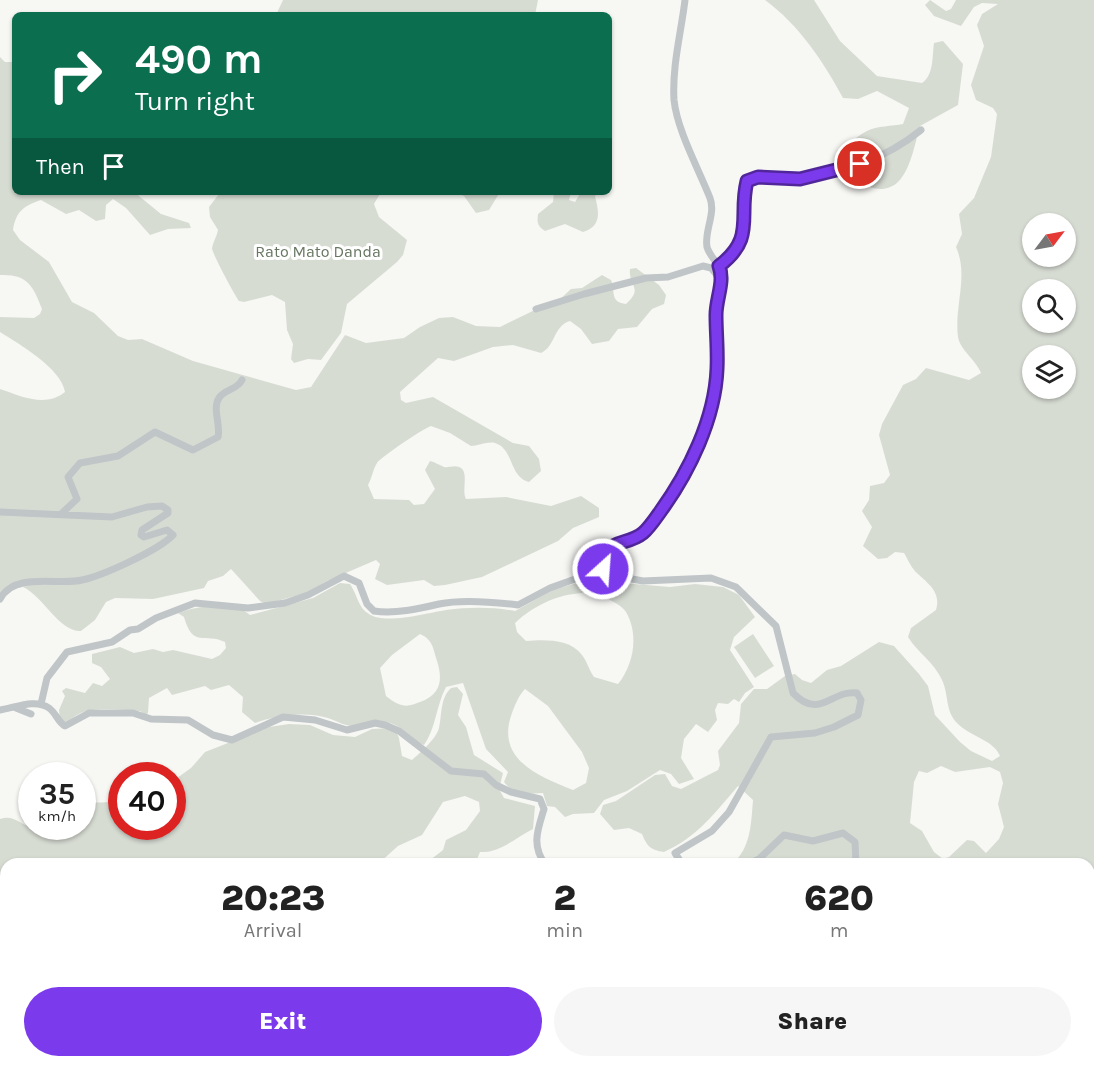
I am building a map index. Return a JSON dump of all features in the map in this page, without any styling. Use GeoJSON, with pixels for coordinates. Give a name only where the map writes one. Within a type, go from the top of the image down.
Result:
{"type":"FeatureCollection","features":[{"type":"Feature","properties":{"kind":"street"},"geometry":{"type":"LineString","coordinates":[[603,569],[603,561],[609,549],[615,544],[642,534],[659,513],[696,449],[710,411],[717,371],[716,315],[722,281],[719,266],[707,247],[711,202],[699,175],[675,102],[676,51],[685,0]]}},
{"type":"Feature","properties":{"kind":"street"},"geometry":{"type":"LineString","coordinates":[[719,266],[733,255],[741,242],[746,217],[746,188],[750,178],[800,179],[846,168],[895,149],[921,130]]}},
{"type":"Feature","properties":{"kind":"street"},"geometry":{"type":"LineString","coordinates":[[536,309],[646,278],[668,277],[703,266],[711,268],[722,281]]}},
{"type":"Feature","properties":{"kind":"street"},"geometry":{"type":"LineString","coordinates":[[61,514],[77,499],[68,477],[80,463],[118,456],[154,432],[193,450],[218,437],[220,429],[217,404],[219,397],[239,386],[242,380]]}},
{"type":"Feature","properties":{"kind":"street"},"geometry":{"type":"LineString","coordinates":[[0,512],[112,517],[147,507],[162,506],[168,510],[168,513],[142,530],[141,535],[144,537],[167,530],[173,535],[122,566],[81,580],[32,581],[12,588],[0,599]]}},
{"type":"Feature","properties":{"kind":"street"},"geometry":{"type":"LineString","coordinates":[[41,704],[47,678],[67,652],[112,642],[130,630],[138,629],[156,618],[195,603],[248,608],[285,603],[308,595],[344,576],[359,583],[367,604],[374,611],[406,611],[439,604],[500,601],[518,606],[550,588],[603,569],[616,576],[643,581],[711,578],[736,587],[776,626],[793,693],[800,700],[810,704],[821,704],[850,692],[857,693],[861,700],[858,716],[834,727],[815,733],[771,737],[729,812],[712,831],[675,853],[678,858]]}},
{"type":"Feature","properties":{"kind":"street"},"geometry":{"type":"LineString","coordinates":[[0,710],[27,704],[41,704],[65,726],[89,713],[133,713],[152,719],[188,720],[213,735],[232,740],[283,717],[315,720],[347,730],[375,723],[385,725],[396,729],[451,771],[484,774],[511,792],[540,799],[544,810],[537,831],[536,846],[542,858]]}},
{"type":"Feature","properties":{"kind":"street"},"geometry":{"type":"LineString","coordinates":[[16,708],[31,714]]}},
{"type":"Feature","properties":{"kind":"street"},"geometry":{"type":"LineString","coordinates":[[760,858],[784,835],[813,840],[843,833],[855,842],[856,858]]}},
{"type":"Feature","properties":{"kind":"green space"},"geometry":{"type":"Polygon","coordinates":[[[283,0],[538,0],[536,12],[277,12],[283,0]]]}},
{"type":"Feature","properties":{"kind":"green space"},"geometry":{"type":"Polygon","coordinates":[[[765,0],[814,0],[840,41],[877,76],[922,83],[931,71],[934,43],[943,41],[963,64],[958,105],[920,126],[909,163],[898,182],[887,188],[875,188],[863,184],[848,165],[847,153],[853,141],[867,131],[903,124],[909,108],[877,91],[858,99],[843,98],[809,44],[788,20],[765,0]]]}},
{"type":"Feature","properties":{"kind":"green space"},"geometry":{"type":"Polygon","coordinates":[[[930,0],[946,11],[951,9],[956,0],[1094,0],[1094,858],[946,858],[967,840],[974,841],[986,853],[999,839],[1004,827],[998,804],[1003,783],[1000,772],[990,767],[955,772],[941,766],[927,773],[919,771],[914,782],[910,823],[922,831],[934,852],[942,858],[738,858],[746,843],[753,800],[738,786],[696,832],[664,852],[652,849],[642,834],[629,828],[614,830],[600,814],[603,805],[616,801],[655,775],[665,774],[672,786],[681,789],[718,770],[720,765],[718,751],[739,723],[741,704],[754,689],[767,689],[785,676],[795,674],[811,683],[827,670],[841,666],[879,642],[894,646],[919,674],[928,686],[935,715],[960,742],[971,751],[992,761],[1000,756],[992,746],[962,727],[953,718],[939,674],[908,637],[911,628],[936,610],[935,592],[914,570],[904,553],[895,552],[887,558],[878,559],[863,546],[872,527],[862,511],[869,500],[870,486],[884,483],[890,475],[879,435],[882,424],[903,385],[916,379],[926,368],[969,380],[981,373],[959,342],[958,337],[961,269],[956,247],[962,234],[959,214],[974,198],[991,157],[997,114],[993,108],[976,100],[971,85],[984,46],[977,25],[982,14],[998,4],[982,3],[974,7],[961,26],[934,16],[925,5],[930,0]]]}},
{"type":"Feature","properties":{"kind":"green space"},"geometry":{"type":"Polygon","coordinates":[[[0,57],[5,62],[12,62],[12,195],[138,195],[161,214],[189,223],[191,228],[168,229],[150,235],[126,208],[113,199],[106,205],[105,219],[96,221],[79,210],[66,214],[41,200],[25,207],[16,218],[13,230],[20,240],[49,262],[72,302],[94,313],[118,336],[128,340],[142,339],[193,361],[296,390],[311,387],[345,335],[366,343],[404,338],[439,318],[453,317],[476,326],[500,327],[543,306],[556,303],[571,289],[582,288],[602,275],[611,280],[617,301],[626,304],[635,290],[630,269],[636,268],[659,285],[666,295],[664,304],[652,309],[637,327],[618,329],[609,341],[592,344],[581,329],[570,321],[560,327],[549,346],[541,353],[513,345],[493,347],[454,361],[438,358],[400,392],[401,400],[406,403],[433,397],[513,443],[529,446],[539,459],[541,471],[529,482],[518,475],[501,446],[486,443],[471,446],[450,433],[431,426],[394,449],[376,465],[368,485],[374,499],[409,500],[414,505],[424,504],[435,489],[425,470],[430,461],[444,467],[457,466],[462,469],[465,477],[466,499],[506,497],[551,506],[581,496],[599,508],[599,517],[573,528],[558,541],[482,577],[445,585],[434,586],[424,580],[387,585],[375,579],[380,564],[376,560],[327,581],[306,593],[266,604],[260,601],[231,569],[223,576],[208,581],[204,588],[153,599],[115,598],[106,602],[95,620],[81,631],[66,626],[38,598],[23,587],[0,592],[0,389],[41,400],[57,397],[65,392],[62,383],[48,366],[0,332],[0,317],[34,318],[40,314],[42,309],[28,283],[17,277],[0,275],[0,57]]]}},
{"type":"Feature","properties":{"kind":"green space","name":"Rato Mato Danda"},"geometry":{"type":"Polygon","coordinates":[[[218,195],[379,195],[374,204],[379,217],[407,240],[403,255],[397,262],[347,304],[341,333],[321,360],[308,359],[294,363],[291,359],[293,344],[287,330],[285,302],[272,295],[244,302],[239,301],[212,248],[218,230],[210,217],[209,207],[218,195]]]}},
{"type":"Feature","properties":{"kind":"green space"},"geometry":{"type":"Polygon","coordinates":[[[462,195],[498,195],[489,210],[476,213],[462,195]]]}},
{"type":"Feature","properties":{"kind":"green space"},"geometry":{"type":"Polygon","coordinates":[[[554,195],[570,195],[569,200],[575,202],[579,195],[596,195],[598,218],[593,226],[583,232],[565,224],[545,231],[538,224],[538,214],[553,202],[554,195]]]}},
{"type":"Feature","properties":{"kind":"green space"},"geometry":{"type":"Polygon","coordinates":[[[587,580],[670,587],[695,584],[723,587],[739,595],[755,617],[734,637],[730,650],[754,687],[745,693],[739,702],[734,699],[728,704],[718,703],[715,710],[717,720],[708,732],[696,724],[684,739],[681,758],[694,779],[679,784],[671,774],[660,770],[627,791],[604,800],[594,813],[573,814],[565,817],[555,807],[547,806],[543,793],[516,791],[507,786],[504,782],[508,772],[486,749],[463,683],[446,687],[424,745],[400,728],[386,722],[350,726],[328,718],[300,714],[255,723],[242,712],[243,697],[229,685],[211,690],[205,686],[172,695],[167,688],[149,698],[146,715],[140,711],[99,709],[82,712],[60,723],[59,710],[65,696],[62,691],[66,688],[85,693],[93,683],[102,686],[110,679],[101,667],[92,663],[92,654],[120,647],[134,653],[153,649],[163,652],[173,650],[212,659],[220,655],[226,648],[225,642],[218,639],[200,638],[191,633],[184,617],[178,613],[186,610],[225,606],[235,607],[250,615],[313,598],[340,583],[350,584],[360,605],[369,614],[376,617],[395,618],[463,608],[515,611],[553,590],[587,580]],[[597,593],[574,594],[553,599],[533,609],[515,623],[517,632],[526,641],[556,641],[577,649],[594,677],[618,684],[628,667],[633,649],[630,621],[624,609],[597,593]],[[420,634],[392,655],[380,668],[386,696],[406,706],[427,699],[436,691],[440,674],[433,648],[428,639],[420,634]],[[525,689],[517,700],[508,729],[509,742],[523,764],[546,779],[573,790],[586,783],[589,768],[582,752],[548,706],[525,689]]]}},
{"type":"Feature","properties":{"kind":"green space"},"geometry":{"type":"Polygon","coordinates":[[[753,634],[774,666],[755,678],[734,647],[753,634]]]}},
{"type":"Feature","properties":{"kind":"green space"},"geometry":{"type":"Polygon","coordinates":[[[457,687],[463,694],[458,715],[466,727],[474,755],[503,773],[499,789],[504,798],[535,806],[533,829],[501,848],[480,852],[478,858],[433,858],[443,850],[446,840],[466,830],[480,811],[479,802],[465,796],[443,802],[422,835],[398,846],[385,858],[0,858],[0,819],[18,821],[18,840],[96,840],[96,803],[108,802],[108,840],[186,840],[186,772],[205,752],[269,727],[289,724],[310,725],[333,735],[355,737],[372,729],[390,728],[396,731],[399,738],[402,756],[412,760],[435,737],[447,692],[457,687]]]}},
{"type":"Feature","properties":{"kind":"route"},"geometry":{"type":"LineString","coordinates":[[603,569],[603,561],[609,549],[623,540],[642,534],[659,513],[693,456],[705,426],[717,371],[716,315],[722,281],[719,266],[737,251],[741,242],[746,217],[747,181],[758,177],[800,179],[860,164]]}}]}
